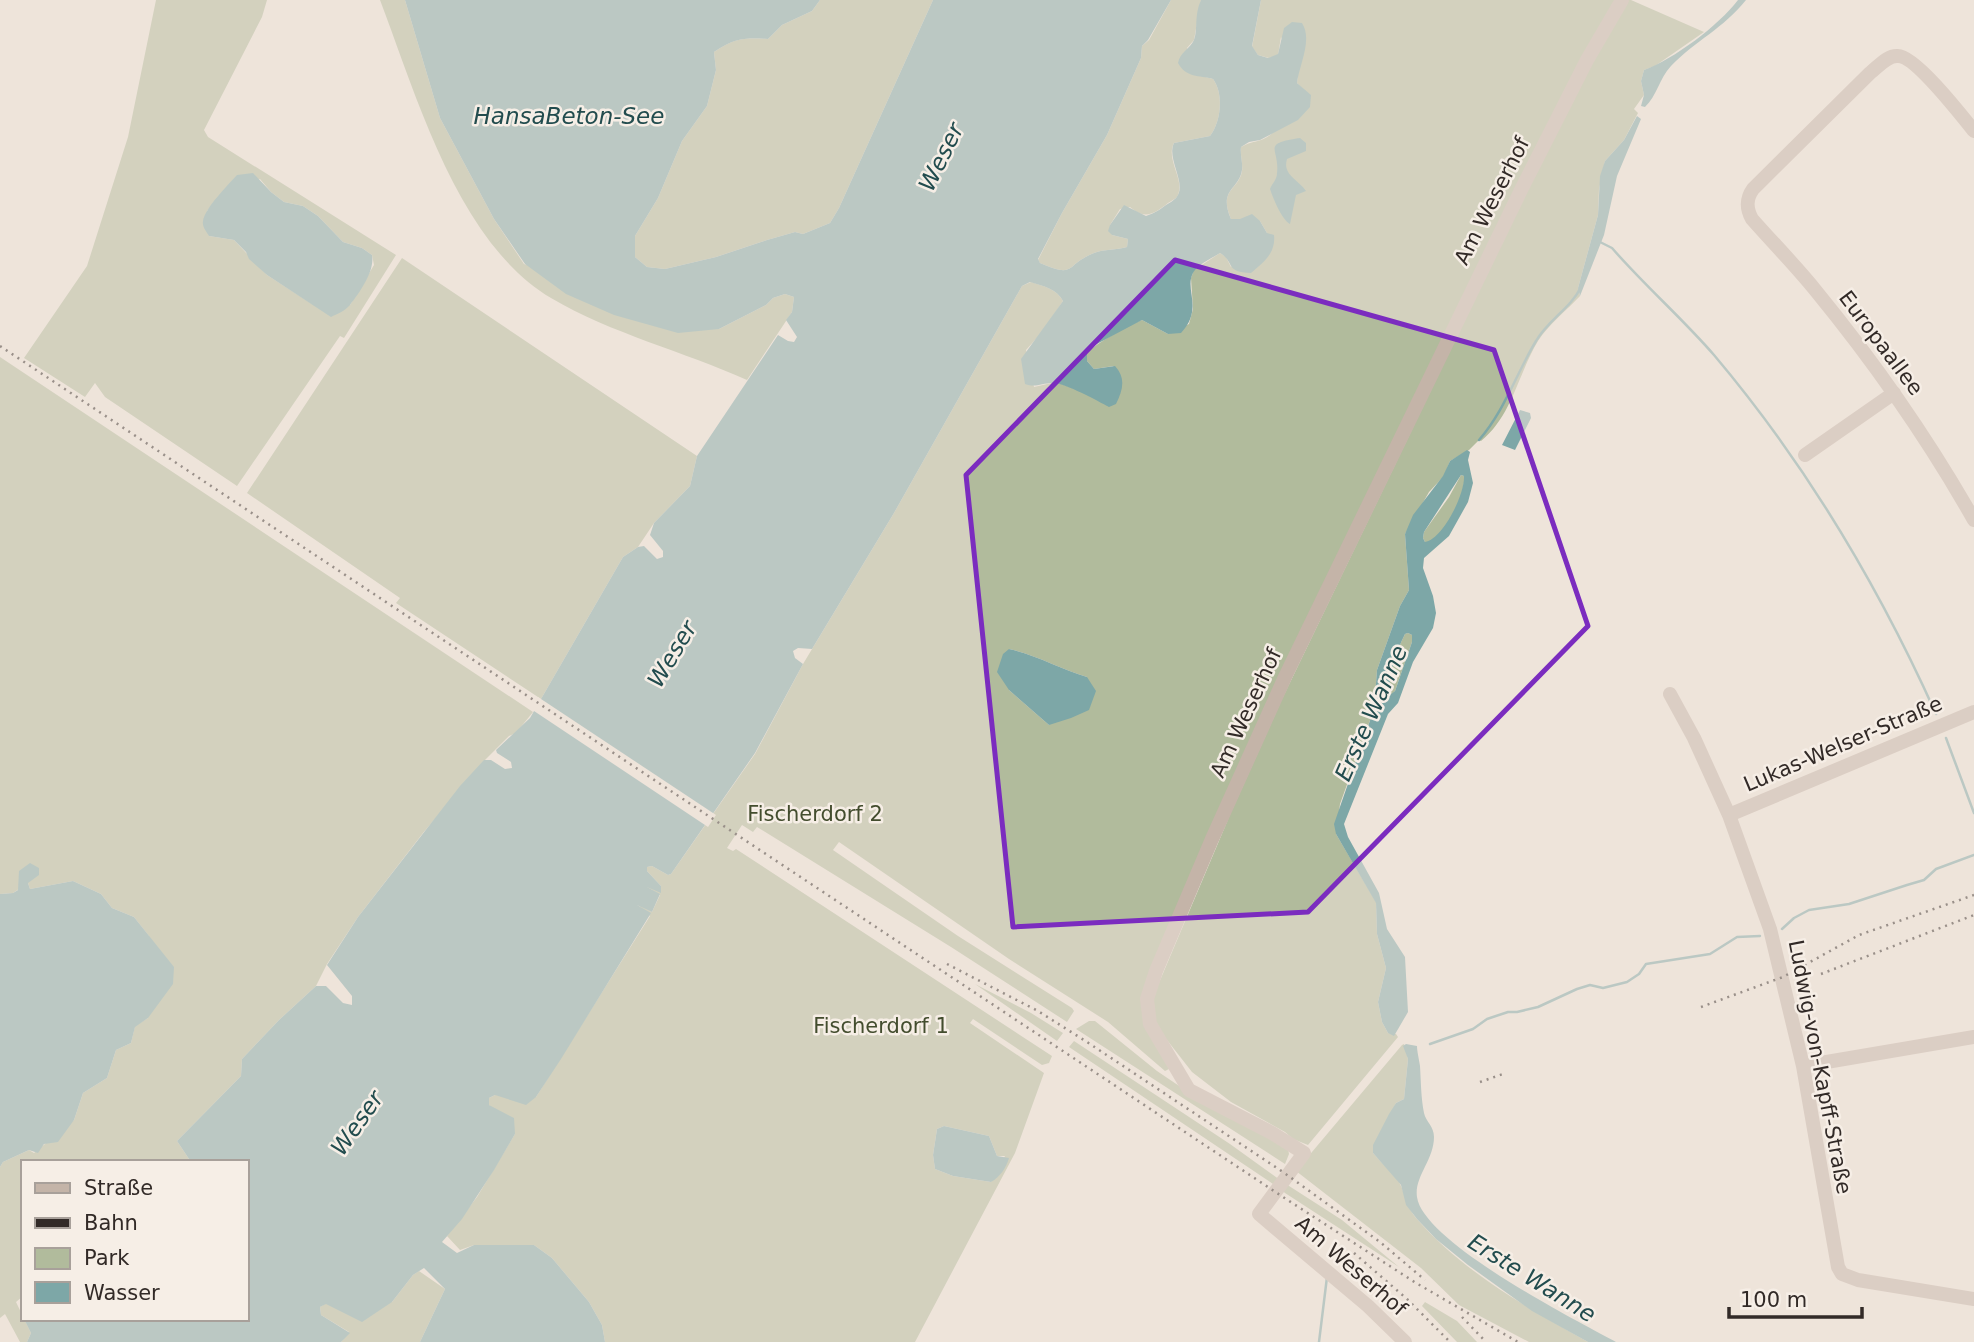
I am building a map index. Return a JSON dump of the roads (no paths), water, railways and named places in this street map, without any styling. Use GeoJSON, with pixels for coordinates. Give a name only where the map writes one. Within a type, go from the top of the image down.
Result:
{"type":"FeatureCollection","features":[{"type":"Feature","properties":{"kind":"street","name":"Am Weserhof"},"geometry":{"type":"LineString","coordinates":[[1405,1342],[1368,1306],[1259,1214],[1304,1153],[1272,1133],[1189,1090],[1150,1024],[1147,999],[1156,971],[1207,851],[1285,677],[1521,190],[1587,60],[1622,0]]}},
{"type":"Feature","properties":{"kind":"street","name":"Europaallee"},"geometry":{"type":"LineString","coordinates":[[1974,131],[1914,64],[1901,56],[1892,57],[1870,73],[1753,189],[1748,198],[1747,209],[1752,219],[1815,289],[1894,393],[1974,520]]}},
{"type":"Feature","properties":{"kind":"street"},"geometry":{"type":"LineString","coordinates":[[1805,455],[1894,393]]}},
{"type":"Feature","properties":{"kind":"street","name":"Ludwig-von-Kapff-Straße"},"geometry":{"type":"LineString","coordinates":[[1670,694],[1694,738],[1729,815],[1770,929],[1803,1066],[1836,1259],[1842,1274],[1849,1278],[1974,1299]]}},
{"type":"Feature","properties":{"kind":"street","name":"Lukas-Welser-Straße"},"geometry":{"type":"LineString","coordinates":[[1729,815],[1974,712]]}},
{"type":"Feature","properties":{"kind":"street"},"geometry":{"type":"LineString","coordinates":[[1803,1066],[1974,1037]]}},
{"type":"Feature","properties":{"kind":"water"},"geometry":{"type":"Polygon","coordinates":[[[405,0],[820,0],[812,11],[782,25],[768,39],[740,40],[714,52],[716,70],[707,106],[682,141],[658,198],[635,236],[635,257],[647,267],[665,269],[716,257],[795,232],[803,234],[830,223],[933,0],[1171,0],[1142,46],[1141,58],[1107,135],[1038,259],[1040,263],[1052,268],[1065,270],[1094,253],[1127,247],[1128,239],[1112,235],[1108,231],[1124,205],[1146,216],[1176,198],[1180,186],[1172,149],[1174,143],[1210,136],[1214,130],[1220,100],[1213,79],[1189,74],[1178,63],[1194,40],[1201,0],[1261,0],[1252,46],[1258,55],[1268,58],[1278,54],[1284,28],[1292,22],[1302,23],[1306,45],[1297,83],[1311,95],[1310,107],[1298,120],[1241,147],[1242,170],[1228,196],[1228,209],[1231,219],[1252,214],[1267,233],[1274,235],[1273,247],[1265,261],[1251,273],[1237,271],[1220,253],[1201,264],[1193,273],[1193,308],[1188,324],[1181,333],[1168,334],[1142,320],[1093,346],[1087,353],[1087,361],[1094,369],[1115,366],[1121,375],[1122,384],[1116,404],[1109,407],[1058,383],[1032,386],[1025,384],[1021,359],[1063,301],[1045,287],[1030,282],[1022,286],[894,513],[812,649],[798,648],[793,651],[795,658],[803,664],[755,753],[671,874],[652,866],[647,867],[647,871],[661,886],[661,893],[647,887],[660,894],[652,912],[637,905],[651,913],[561,1059],[536,1097],[526,1105],[495,1095],[489,1098],[489,1105],[514,1118],[515,1134],[462,1219],[442,1242],[457,1253],[474,1245],[534,1245],[552,1258],[589,1302],[602,1325],[605,1342],[420,1342],[445,1289],[424,1268],[413,1275],[392,1302],[362,1322],[326,1304],[320,1307],[321,1315],[350,1333],[341,1342],[27,1342],[31,1333],[25,1321],[248,1321],[248,1160],[190,1160],[177,1141],[241,1076],[242,1059],[316,986],[326,986],[343,1003],[352,1005],[352,996],[327,965],[358,917],[460,786],[484,760],[491,760],[505,769],[512,768],[511,762],[496,750],[530,718],[623,557],[644,546],[657,559],[663,557],[663,551],[650,535],[654,523],[690,486],[697,456],[778,335],[794,342],[797,337],[786,320],[792,312],[794,297],[785,294],[719,329],[678,333],[614,315],[566,294],[525,264],[494,219],[440,118],[405,0]]]}},
{"type":"Feature","properties":{"kind":"water"},"geometry":{"type":"Polygon","coordinates":[[[1738,0],[1746,0],[1728,19],[1671,66],[1649,103],[1645,107],[1641,106],[1644,70],[1695,41],[1738,0]]]}},
{"type":"Feature","properties":{"kind":"water"},"geometry":{"type":"Polygon","coordinates":[[[1637,116],[1641,119],[1617,176],[1604,235],[1580,296],[1578,288],[1598,215],[1600,176],[1605,161],[1624,140],[1637,116]]]}},
{"type":"Feature","properties":{"kind":"water"},"geometry":{"type":"Polygon","coordinates":[[[1300,138],[1306,143],[1306,151],[1287,159],[1286,165],[1289,173],[1306,191],[1296,195],[1290,224],[1281,214],[1270,189],[1277,175],[1276,145],[1300,138]]]}},
{"type":"Feature","properties":{"kind":"water"},"geometry":{"type":"Polygon","coordinates":[[[253,173],[284,202],[303,206],[318,216],[343,242],[362,248],[372,255],[366,281],[343,311],[331,317],[267,275],[249,259],[234,240],[209,236],[203,221],[212,203],[237,175],[253,173]]]}},
{"type":"Feature","properties":{"kind":"water"},"geometry":{"type":"Polygon","coordinates":[[[1520,410],[1530,413],[1531,418],[1515,450],[1502,445],[1520,410]]]}},
{"type":"Feature","properties":{"kind":"water"},"geometry":{"type":"Polygon","coordinates":[[[1467,450],[1470,452],[1468,460],[1473,483],[1468,502],[1449,536],[1424,558],[1423,568],[1436,613],[1433,628],[1413,662],[1398,703],[1388,714],[1344,824],[1348,837],[1379,893],[1387,929],[1405,957],[1408,1012],[1394,1036],[1388,1033],[1382,1022],[1378,1002],[1386,968],[1377,934],[1376,903],[1336,834],[1334,824],[1374,709],[1377,670],[1400,606],[1409,590],[1405,534],[1413,515],[1443,476],[1450,461],[1467,450]],[[1461,475],[1424,532],[1425,542],[1439,533],[1452,515],[1461,493],[1464,476],[1461,475]],[[1405,634],[1394,662],[1389,692],[1391,694],[1395,691],[1412,642],[1412,635],[1405,634]]]}},
{"type":"Feature","properties":{"kind":"water"},"geometry":{"type":"Polygon","coordinates":[[[1009,649],[1087,677],[1096,691],[1089,710],[1049,725],[1009,690],[997,672],[1003,654],[1009,649]]]}},
{"type":"Feature","properties":{"kind":"water"},"geometry":{"type":"Polygon","coordinates":[[[30,863],[39,868],[39,875],[28,883],[30,889],[73,881],[101,894],[112,908],[134,917],[174,967],[173,984],[148,1018],[135,1027],[131,1043],[116,1050],[107,1078],[83,1093],[74,1120],[58,1142],[44,1144],[38,1153],[29,1150],[3,1162],[0,1167],[0,894],[18,890],[19,871],[30,863]]]}},
{"type":"Feature","properties":{"kind":"water"},"geometry":{"type":"Polygon","coordinates":[[[1403,1046],[1417,1046],[1424,1113],[1434,1133],[1431,1153],[1417,1190],[1417,1197],[1426,1215],[1445,1236],[1503,1278],[1616,1342],[1588,1342],[1532,1311],[1436,1239],[1406,1205],[1401,1185],[1373,1153],[1373,1145],[1396,1103],[1404,1099],[1408,1059],[1403,1046]]]}},
{"type":"Feature","properties":{"kind":"water"},"geometry":{"type":"Polygon","coordinates":[[[944,1126],[989,1136],[997,1156],[1009,1158],[1000,1175],[991,1182],[953,1176],[935,1169],[933,1155],[937,1129],[944,1126]]]}},
{"type":"Feature","properties":{"kind":"waterway","name":"Erste Wanne"},"geometry":{"type":"LineString","coordinates":[[1598,241],[1612,248],[1702,341],[1748,396],[1779,439],[1865,572],[1936,714]]}},
{"type":"Feature","properties":{"kind":"waterway","name":"Erste Wanne"},"geometry":{"type":"LineString","coordinates":[[1479,440],[1496,417],[1541,334],[1581,287]]}},
{"type":"Feature","properties":{"kind":"waterway","name":"Erste Wanne"},"geometry":{"type":"LineString","coordinates":[[1946,738],[1974,813]]}},
{"type":"Feature","properties":{"kind":"waterway"},"geometry":{"type":"LineString","coordinates":[[1782,929],[1809,910],[1849,904],[1924,880],[1936,869],[1974,855]]}},
{"type":"Feature","properties":{"kind":"waterway"},"geometry":{"type":"LineString","coordinates":[[1430,1044],[1473,1029],[1487,1019],[1538,1007],[1577,989],[1590,985],[1603,988],[1627,982],[1639,974],[1646,964],[1710,954],[1737,937],[1760,936]]}},
{"type":"Feature","properties":{"kind":"waterway"},"geometry":{"type":"LineString","coordinates":[[1319,1342],[1327,1277]]}},
{"type":"Feature","properties":{"kind":"railway"},"geometry":{"type":"LineString","coordinates":[[0,346],[1283,1197],[1416,1283],[1518,1342]]}},
{"type":"Feature","properties":{"kind":"railway"},"geometry":{"type":"LineString","coordinates":[[1701,1007],[1783,977],[1859,935],[1974,895]]}},
{"type":"Feature","properties":{"kind":"railway"},"geometry":{"type":"LineString","coordinates":[[1821,974],[1974,915]]}},
{"type":"Feature","properties":{"kind":"railway"},"geometry":{"type":"LineString","coordinates":[[947,964],[1038,1011],[1087,1042],[1283,1172],[1380,1242],[1425,1280]]}},
{"type":"Feature","properties":{"kind":"railway"},"geometry":{"type":"LineString","coordinates":[[1480,1082],[1503,1074]]}},
{"type":"Feature","properties":{"kind":"railway"},"geometry":{"type":"LineString","coordinates":[[1354,1253],[1407,1299],[1450,1342]]}},
{"type":"Feature","properties":{"kind":"railway"},"geometry":{"type":"LineString","coordinates":[[1462,1317],[1486,1342]]}},
{"type":"Feature","properties":{"kind":"water label","name":"HansaBeton-See"},"geometry":{"type":"Point","coordinates":[569,116]}},
{"type":"Feature","properties":{"kind":"water label","name":"Weser"},"geometry":{"type":"Point","coordinates":[941,157]}},
{"type":"Feature","properties":{"kind":"water label","name":"Weser"},"geometry":{"type":"Point","coordinates":[672,654]}},
{"type":"Feature","properties":{"kind":"water label","name":"Weser"},"geometry":{"type":"Point","coordinates":[357,1123]}},
{"type":"Feature","properties":{"kind":"park label","name":"Fischerdorf 2"},"geometry":{"type":"Point","coordinates":[815,814]}},
{"type":"Feature","properties":{"kind":"park label","name":"Fischerdorf 1"},"geometry":{"type":"Point","coordinates":[881,1026]}}]}
